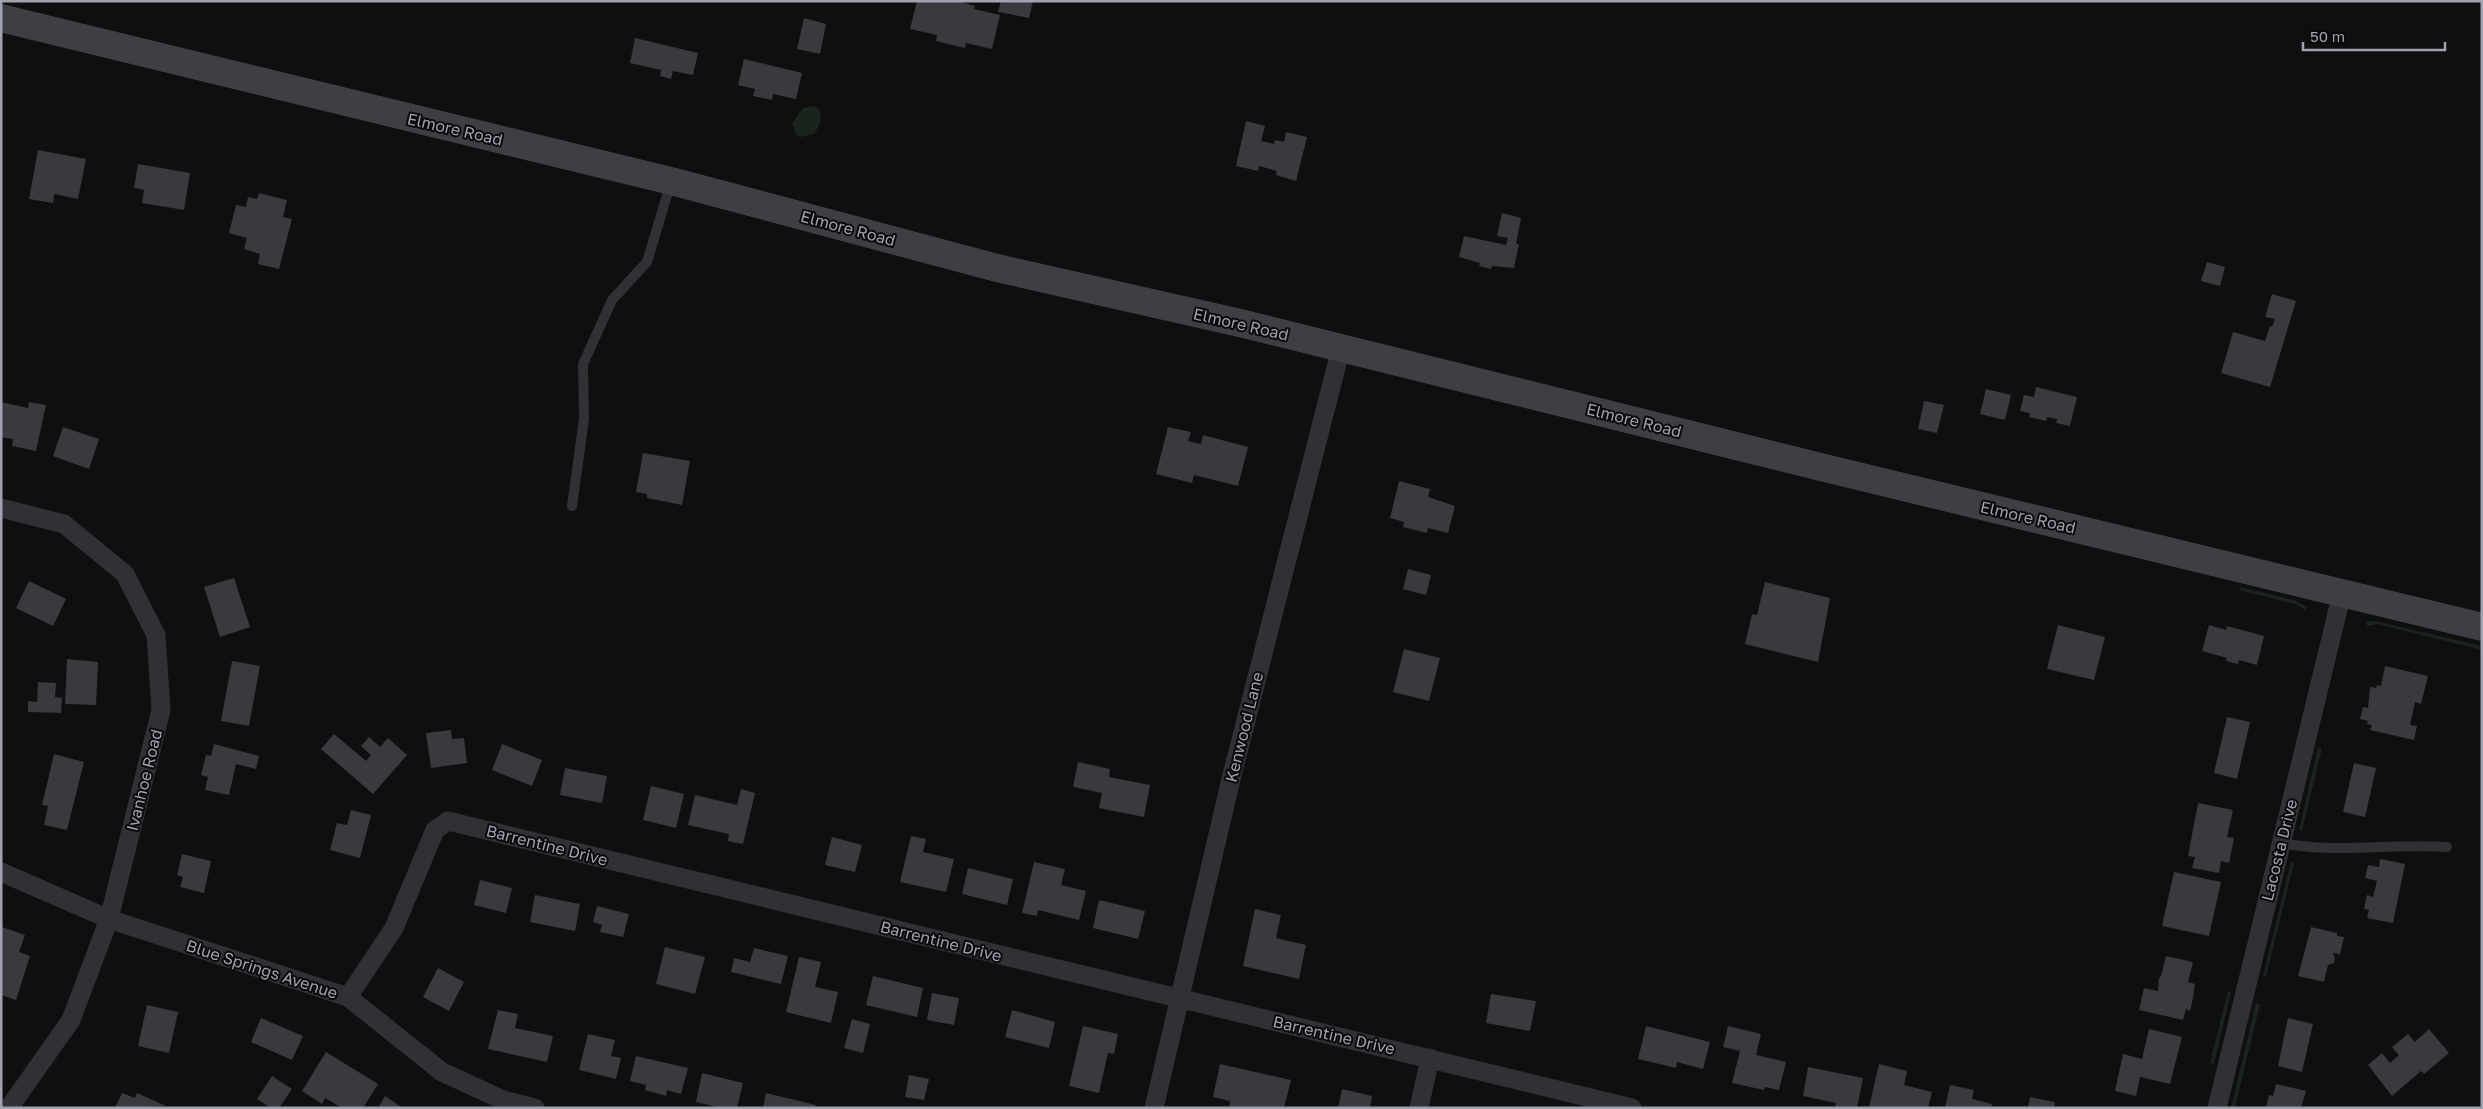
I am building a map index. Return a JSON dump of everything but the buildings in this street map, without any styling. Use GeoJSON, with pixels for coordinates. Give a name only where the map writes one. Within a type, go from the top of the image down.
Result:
{"type":"FeatureCollection","features":[{"type":"Feature","properties":{"kind":"street","name":"Elmore Road"},"geometry":{"type":"LineString","coordinates":[[1,18],[671,181],[997,268],[1240,323],[2482,627]]}},
{"type":"Feature","properties":{"kind":"street","name":"Kenwood Lane"},"geometry":{"type":"LineString","coordinates":[[1154,1108],[1231,778],[1341,348]]}},
{"type":"Feature","properties":{"kind":"street","name":"Ivanhoe Road"},"geometry":{"type":"LineString","coordinates":[[1,508],[64,524],[125,574],[156,635],[161,710],[109,919],[71,1020],[9,1108]]}},
{"type":"Feature","properties":{"kind":"street","name":"Lacosta Drive"},"geometry":{"type":"LineString","coordinates":[[2217,1108],[2342,593]]}},
{"type":"Feature","properties":{"kind":"street","name":"Barrentine Drive"},"geometry":{"type":"LineString","coordinates":[[348,997],[394,928],[435,830],[448,821],[1632,1108]]}},
{"type":"Feature","properties":{"kind":"street","name":"Blue Springs Avenue"},"geometry":{"type":"LineString","coordinates":[[1,872],[109,919],[348,997],[442,1072],[502,1100],[535,1108]]}},
{"type":"Feature","properties":{"kind":"street"},"geometry":{"type":"LineString","coordinates":[[1419,1108],[1430,1058]]}},
{"type":"Feature","properties":{"kind":"lane"},"geometry":{"type":"LineString","coordinates":[[572,506],[584,419],[583,364],[612,300],[646,262],[671,181]]}},
{"type":"Feature","properties":{"kind":"lane"},"geometry":{"type":"LineString","coordinates":[[2281,843],[2308,848],[2415,845],[2447,847]]}},
{"type":"Feature","properties":{"kind":"shaded area"},"geometry":{"type":"Polygon","coordinates":[[[812,106],[817,107],[820,114],[816,131],[814,134],[801,137],[796,135],[792,124],[802,109],[812,106]]]}},
{"type":"Feature","properties":{"kind":"shaded area"},"geometry":{"type":"Polygon","coordinates":[[[2240,587],[2294,600],[2307,607],[2305,610],[2295,604],[2239,590],[2240,587]]]}},
{"type":"Feature","properties":{"kind":"shaded area"},"geometry":{"type":"Polygon","coordinates":[[[2375,621],[2482,646],[2482,650],[2377,624],[2367,626],[2366,622],[2375,621]]]}},
{"type":"Feature","properties":{"kind":"shaded area"},"geometry":{"type":"Polygon","coordinates":[[[2318,747],[2322,748],[2302,831],[2299,830],[2318,747]]]}},
{"type":"Feature","properties":{"kind":"shaded area"},"geometry":{"type":"Polygon","coordinates":[[[2291,862],[2294,863],[2266,976],[2263,976],[2291,862]]]}},
{"type":"Feature","properties":{"kind":"shaded area"},"geometry":{"type":"Polygon","coordinates":[[[2228,991],[2231,992],[2214,1064],[2210,1063],[2228,991]]]}},
{"type":"Feature","properties":{"kind":"shaded area"},"geometry":{"type":"Polygon","coordinates":[[[2256,1003],[2260,1004],[2235,1108],[2231,1108],[2256,1003]]]}}]}
